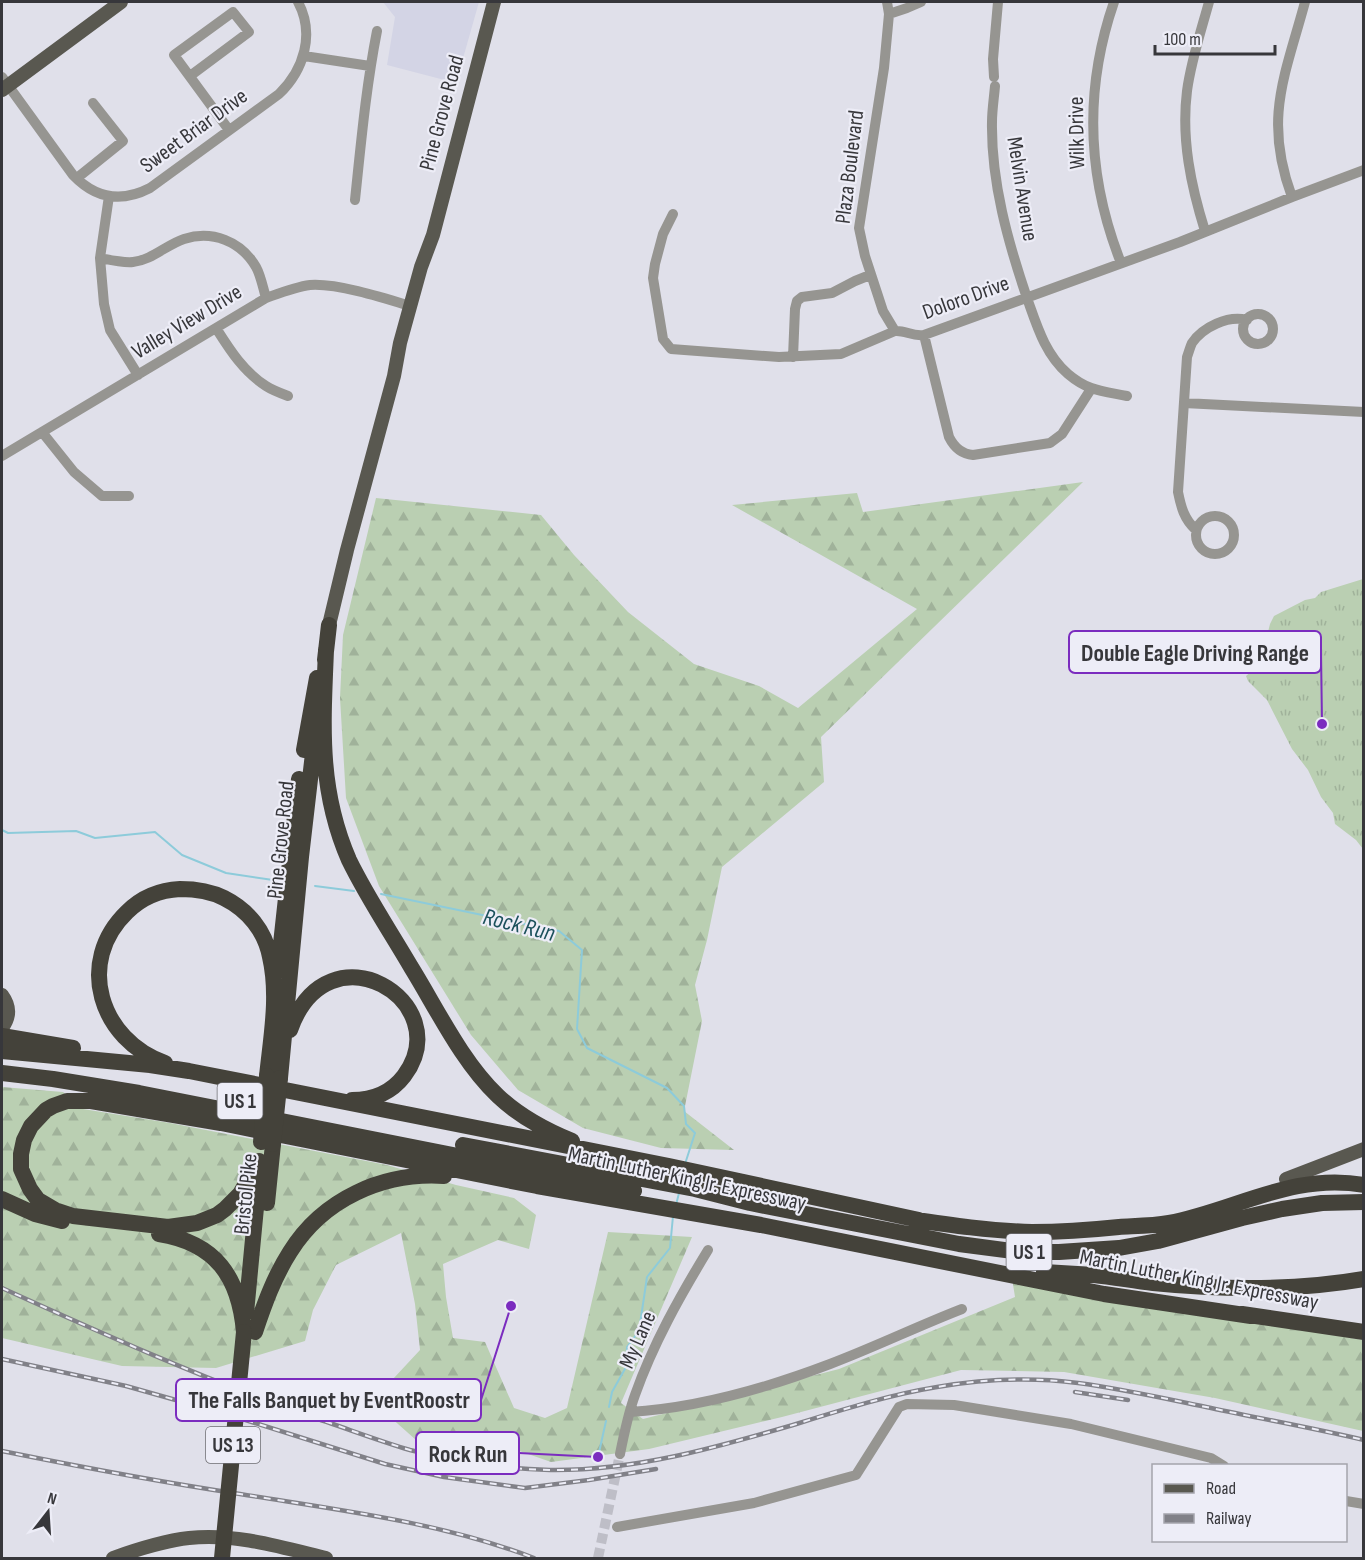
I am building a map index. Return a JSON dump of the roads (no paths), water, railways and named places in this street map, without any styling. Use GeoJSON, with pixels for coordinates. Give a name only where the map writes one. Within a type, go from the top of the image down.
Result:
{"type":"FeatureCollection","features":[{"type":"Feature","properties":{"kind":"highway","name":"Pine Grove Road"},"geometry":{"type":"LineString","coordinates":[[281,1060],[305,824],[329,625]]}},
{"type":"Feature","properties":{"kind":"highway","name":"Pine Grove Road"},"geometry":{"type":"LineString","coordinates":[[275,992],[301,764],[329,625]]}},
{"type":"Feature","properties":{"kind":"highway"},"geometry":{"type":"LineString","coordinates":[[326,650],[323,725],[326,779],[337,830],[355,873],[463,1052],[498,1095],[529,1119],[572,1141],[627,1159],[662,1186],[687,1181],[694,1192]]}},
{"type":"Feature","properties":{"kind":"highway"},"geometry":{"type":"LineString","coordinates":[[189,1071],[158,1060],[132,1045],[117,1029],[102,1001],[99,981],[100,961],[110,934],[129,910],[146,898],[165,891],[176,890],[204,891],[230,901],[252,919],[262,935],[270,955],[275,992]]}},
{"type":"Feature","properties":{"kind":"highway"},"geometry":{"type":"LineString","coordinates":[[281,1060],[297,1012],[308,996],[322,986],[336,979],[354,977],[389,988],[402,999],[411,1012],[416,1045],[409,1068],[394,1086],[382,1094],[367,1099],[334,1100]]}},
{"type":"Feature","properties":{"kind":"highway","name":"US 13"},"geometry":{"type":"LineString","coordinates":[[273,1077],[275,992]]}},
{"type":"Feature","properties":{"kind":"highway"},"geometry":{"type":"LineString","coordinates":[[2,1036],[126,1058],[150,1065]]}},
{"type":"Feature","properties":{"kind":"highway"},"geometry":{"type":"LineString","coordinates":[[2,1051],[150,1065],[189,1071],[627,1159]]}},
{"type":"Feature","properties":{"kind":"highway","name":"Bristol Pike"},"geometry":{"type":"LineString","coordinates":[[249,1332],[273,1077],[281,1060]]}},
{"type":"Feature","properties":{"kind":"highway","name":"Martin Luther King Jr. Expressway"},"geometry":{"type":"LineString","coordinates":[[2,1062],[141,1082],[662,1186]]}},
{"type":"Feature","properties":{"kind":"highway","name":"Martin Luther King Jr. Expressway"},"geometry":{"type":"LineString","coordinates":[[2,1073],[97,1086],[662,1186]]}},
{"type":"Feature","properties":{"kind":"highway"},"geometry":{"type":"LineString","coordinates":[[259,1161],[240,1194],[217,1215],[197,1223],[168,1227],[73,1216],[55,1210],[38,1200],[30,1189],[23,1176],[21,1162],[24,1140],[40,1115],[60,1103],[83,1101],[221,1123],[537,1186]]}},
{"type":"Feature","properties":{"kind":"highway","name":"US 13"},"geometry":{"type":"LineString","coordinates":[[233,1558],[259,1161],[267,1143]]}},
{"type":"Feature","properties":{"kind":"highway"},"geometry":{"type":"LineString","coordinates":[[249,1332],[281,1266],[293,1247],[320,1217],[346,1197],[372,1185],[423,1175],[537,1186],[662,1186],[1104,1294],[1251,1316]]}},
{"type":"Feature","properties":{"kind":"highway"},"geometry":{"type":"LineString","coordinates":[[1117,1228],[1207,1206],[1286,1179]]}},
{"type":"Feature","properties":{"kind":"highway"},"geometry":{"type":"LineString","coordinates":[[694,1192],[749,1194],[967,1227],[1032,1232],[1166,1224],[1304,1184],[1334,1182],[1364,1185]]}},
{"type":"Feature","properties":{"kind":"highway","name":"Martin Luther King Jr. Expressway"},"geometry":{"type":"LineString","coordinates":[[694,1192],[959,1244],[999,1250],[1040,1252],[1099,1250],[1139,1245],[1282,1209],[1322,1203],[1364,1202]]}},
{"type":"Feature","properties":{"kind":"highway","name":"Martin Luther King Jr. Expressway"},"geometry":{"type":"LineString","coordinates":[[694,1192],[839,1234],[1044,1272],[1251,1316],[1364,1332]]}},
{"type":"Feature","properties":{"kind":"highway"},"geometry":{"type":"LineString","coordinates":[[2,1199],[24,1210],[53,1219],[159,1233],[192,1242],[208,1253],[227,1273],[236,1291],[249,1332]]}},
{"type":"Feature","properties":{"kind":"highway"},"geometry":{"type":"LineString","coordinates":[[1044,1272],[1094,1275],[1154,1283],[1242,1287],[1301,1286],[1364,1279]]}},
{"type":"Feature","properties":{"kind":"highway","name":"US 13"},"geometry":{"type":"LineString","coordinates":[[222,1558],[249,1332]]}},
{"type":"Feature","properties":{"kind":"main road"},"geometry":{"type":"LineString","coordinates":[[3,84],[121,2]]}},
{"type":"Feature","properties":{"kind":"main road","name":"Pine Grove Road"},"geometry":{"type":"LineString","coordinates":[[394,376],[406,344],[427,268],[433,235],[494,2]]}},
{"type":"Feature","properties":{"kind":"main road","name":"Pine Grove Road"},"geometry":{"type":"LineString","coordinates":[[329,625],[394,376],[400,343],[421,267],[433,235]]}},
{"type":"Feature","properties":{"kind":"main road"},"geometry":{"type":"LineString","coordinates":[[2,995],[8,1011],[2,1028]]}},
{"type":"Feature","properties":{"kind":"main road"},"geometry":{"type":"LineString","coordinates":[[1286,1179],[1364,1149]]}},
{"type":"Feature","properties":{"kind":"main road"},"geometry":{"type":"LineString","coordinates":[[113,1558],[169,1541],[215,1537],[252,1541],[326,1558]]}},
{"type":"Feature","properties":{"kind":"street","name":"Sweet Briar Drive"},"geometry":{"type":"LineString","coordinates":[[109,196],[134,195],[150,188],[287,86],[294,77],[303,56],[305,22],[298,2]]}},
{"type":"Feature","properties":{"kind":"street","name":"Plaza Boulevard"},"geometry":{"type":"LineString","coordinates":[[887,2],[889,14],[884,68],[859,228],[870,275],[883,311],[895,331]]}},
{"type":"Feature","properties":{"kind":"street"},"geometry":{"type":"LineString","coordinates":[[889,14],[921,2]]}},
{"type":"Feature","properties":{"kind":"street","name":"Melvin Avenue"},"geometry":{"type":"LineString","coordinates":[[998,2],[993,59],[992,124],[999,195],[1012,252],[1042,339],[1050,353],[1068,374],[1091,389]]}},
{"type":"Feature","properties":{"kind":"street","name":"Wilk Drive"},"geometry":{"type":"LineString","coordinates":[[1114,2],[1095,82],[1093,127],[1101,202],[1120,263]]}},
{"type":"Feature","properties":{"kind":"street"},"geometry":{"type":"LineString","coordinates":[[1205,231],[1193,188],[1187,154],[1185,114],[1187,90],[1209,2]]}},
{"type":"Feature","properties":{"kind":"street"},"geometry":{"type":"LineString","coordinates":[[1292,197],[1279,151],[1277,118],[1281,85],[1305,2]]}},
{"type":"Feature","properties":{"kind":"street"},"geometry":{"type":"LineString","coordinates":[[190,76],[249,32],[233,12],[174,55],[229,130]]}},
{"type":"Feature","properties":{"kind":"street"},"geometry":{"type":"LineString","coordinates":[[355,200],[363,114],[377,31]]}},
{"type":"Feature","properties":{"kind":"street"},"geometry":{"type":"LineString","coordinates":[[303,56],[370,66]]}},
{"type":"Feature","properties":{"kind":"street"},"geometry":{"type":"LineString","coordinates":[[3,84],[83,185],[109,196],[100,258],[104,304],[110,330],[138,375]]}},
{"type":"Feature","properties":{"kind":"street"},"geometry":{"type":"LineString","coordinates":[[77,178],[123,141],[93,103]]}},
{"type":"Feature","properties":{"kind":"street","name":"Doloro Drive"},"geometry":{"type":"LineString","coordinates":[[673,214],[663,234],[653,278],[663,339],[671,349],[793,357],[841,354],[895,331],[900,330],[915,336],[924,335],[1364,170]]}},
{"type":"Feature","properties":{"kind":"street"},"geometry":{"type":"LineString","coordinates":[[100,258],[132,262],[151,257],[183,239],[209,235],[229,241],[249,256],[257,269],[266,298]]}},
{"type":"Feature","properties":{"kind":"street"},"geometry":{"type":"LineString","coordinates":[[793,357],[795,309],[802,297],[832,293],[870,275]]}},
{"type":"Feature","properties":{"kind":"street","name":"Valley View Drive"},"geometry":{"type":"LineString","coordinates":[[2,456],[266,298],[298,287],[319,285],[367,294],[410,306]]}},
{"type":"Feature","properties":{"kind":"street"},"geometry":{"type":"LineString","coordinates":[[1196,530],[1185,518],[1178,492],[1187,357],[1192,343],[1212,326],[1234,318],[1246,320]]}},
{"type":"Feature","properties":{"kind":"street"},"geometry":{"type":"LineString","coordinates":[[216,328],[232,354],[245,369],[267,387],[288,396]]}},
{"type":"Feature","properties":{"kind":"street"},"geometry":{"type":"LineString","coordinates":[[924,335],[951,440],[961,452],[973,455],[1050,442],[1062,434],[1091,389],[1127,396]]}},
{"type":"Feature","properties":{"kind":"street"},"geometry":{"type":"LineString","coordinates":[[1184,403],[1364,412]]}},
{"type":"Feature","properties":{"kind":"street"},"geometry":{"type":"LineString","coordinates":[[42,432],[74,472],[102,496],[129,496]]}},
{"type":"Feature","properties":{"kind":"street","name":"My Lane"},"geometry":{"type":"LineString","coordinates":[[620,1454],[636,1394],[659,1337],[708,1250]]}},
{"type":"Feature","properties":{"kind":"street"},"geometry":{"type":"LineString","coordinates":[[630,1412],[713,1399],[769,1385],[841,1359],[962,1309]]}},
{"type":"Feature","properties":{"kind":"street"},"geometry":{"type":"LineString","coordinates":[[617,1527],[754,1503],[856,1475],[899,1407],[907,1404],[954,1405],[1071,1424],[1211,1458],[1221,1464]]}},
{"type":"Feature","properties":{"kind":"street"},"geometry":{"type":"LineString","coordinates":[[1347,1501],[1364,1504]]}},
{"type":"Feature","properties":{"kind":"waterway","name":"Rock Run"},"geometry":{"type":"LineString","coordinates":[[2,830],[8,833],[76,831],[95,838],[155,832],[182,855],[226,873],[273,880]]}},
{"type":"Feature","properties":{"kind":"waterway","name":"Rock Run"},"geometry":{"type":"LineString","coordinates":[[315,886],[354,891]]}},
{"type":"Feature","properties":{"kind":"waterway","name":"Rock Run"},"geometry":{"type":"LineString","coordinates":[[381,894],[559,931],[582,950],[577,1029],[587,1048],[667,1088],[684,1106],[686,1124],[695,1133],[685,1164]]}},
{"type":"Feature","properties":{"kind":"waterway","name":"Rock Run"},"geometry":{"type":"LineString","coordinates":[[676,1205],[679,1193]]}},
{"type":"Feature","properties":{"kind":"waterway","name":"Rock Run"},"geometry":{"type":"LineString","coordinates":[[609,1407],[612,1392],[626,1367],[627,1347],[639,1331],[647,1277],[670,1248],[673,1216]]}},
{"type":"Feature","properties":{"kind":"waterway","name":"Rock Run"},"geometry":{"type":"LineString","coordinates":[[598,1457],[606,1421]]}},
{"type":"Feature","properties":{"kind":"tunnel"},"geometry":{"type":"LineString","coordinates":[[598,1558],[620,1454]]}},
{"type":"Feature","properties":{"kind":"railway"},"geometry":{"type":"LineString","coordinates":[[2,1288],[116,1339],[270,1402],[410,1450],[497,1466],[550,1470],[612,1467],[643,1462],[734,1442],[901,1394],[955,1384],[1008,1380],[1060,1381],[1112,1388],[1364,1440]]}},
{"type":"Feature","properties":{"kind":"railway"},"geometry":{"type":"LineString","coordinates":[[2,1359],[126,1386],[236,1417],[385,1464],[444,1477],[525,1488],[656,1469]]}},
{"type":"Feature","properties":{"kind":"railway"},"geometry":{"type":"LineString","coordinates":[[1075,1392],[1128,1400]]}},
{"type":"Feature","properties":{"kind":"railway"},"geometry":{"type":"LineString","coordinates":[[2,1451],[150,1479],[388,1518],[462,1535],[534,1558]]}},
{"type":"Feature","properties":{"kind":"place","name":"Double Eagle Driving Range"},"geometry":{"type":"Point","coordinates":[1322,724]}},
{"type":"Feature","properties":{"kind":"place","name":"The Falls Banquet by EventRoostr"},"geometry":{"type":"Point","coordinates":[511,1306]}},
{"type":"Feature","properties":{"kind":"place","name":"Rock Run"},"geometry":{"type":"Point","coordinates":[598,1457]}}]}
